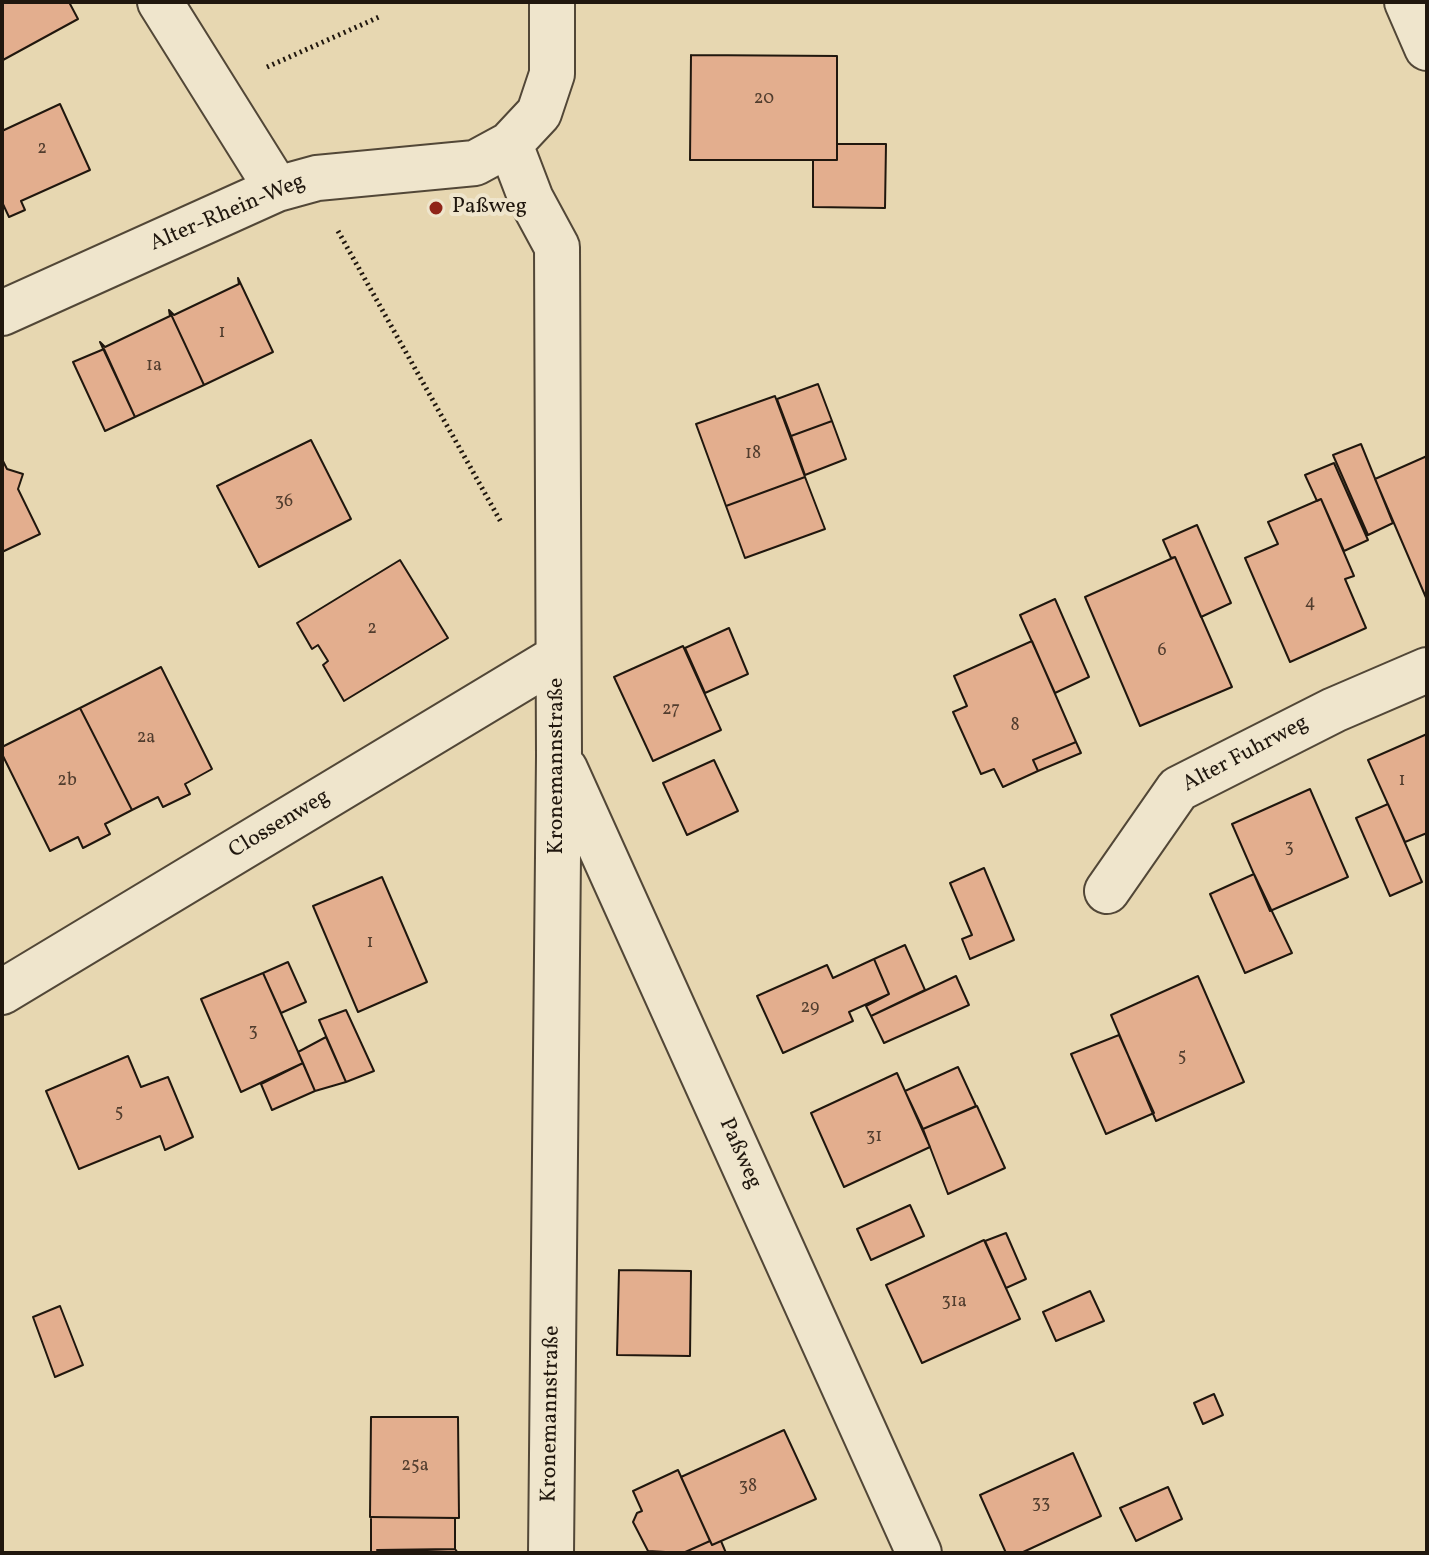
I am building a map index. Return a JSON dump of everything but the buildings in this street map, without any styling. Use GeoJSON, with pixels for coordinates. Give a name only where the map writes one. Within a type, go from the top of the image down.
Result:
{"type":"FeatureCollection","features":[{"type":"Feature","properties":{"kind":"street"},"geometry":{"type":"LineString","coordinates":[[160,2],[215,90],[297,184]]}},
{"type":"Feature","properties":{"kind":"street"},"geometry":{"type":"LineString","coordinates":[[510,144],[539,113],[552,74],[552,2]]}},
{"type":"Feature","properties":{"kind":"street"},"geometry":{"type":"LineString","coordinates":[[1407,2],[1427,48]]}},
{"type":"Feature","properties":{"kind":"street","name":"Alter-Rhein-Weg"},"geometry":{"type":"LineString","coordinates":[[2,313],[297,184],[475,163],[510,144]]}},
{"type":"Feature","properties":{"kind":"street","name":"Kronemannstraße"},"geometry":{"type":"LineString","coordinates":[[510,144],[531,199],[557,247],[559,756],[551,1553]]}},
{"type":"Feature","properties":{"kind":"street","name":"Clossenweg"},"geometry":{"type":"LineString","coordinates":[[2,992],[558,657]]}},
{"type":"Feature","properties":{"kind":"street","name":"Alter Fuhrweg"},"geometry":{"type":"LineString","coordinates":[[1107,891],[1178,789],[1334,710],[1427,670]]}},
{"type":"Feature","properties":{"kind":"street","name":"Paßweg"},"geometry":{"type":"LineString","coordinates":[[559,756],[919,1553]]}},
{"type":"Feature","properties":{"kind":"path"},"geometry":{"type":"LineString","coordinates":[[215,90],[379,17]]}},
{"type":"Feature","properties":{"kind":"path"},"geometry":{"type":"LineString","coordinates":[[297,184],[332,221],[502,523]]}},
{"type":"Feature","properties":{"kind":"place","name":"Paßweg"},"geometry":{"type":"Point","coordinates":[436,208]}}]}
